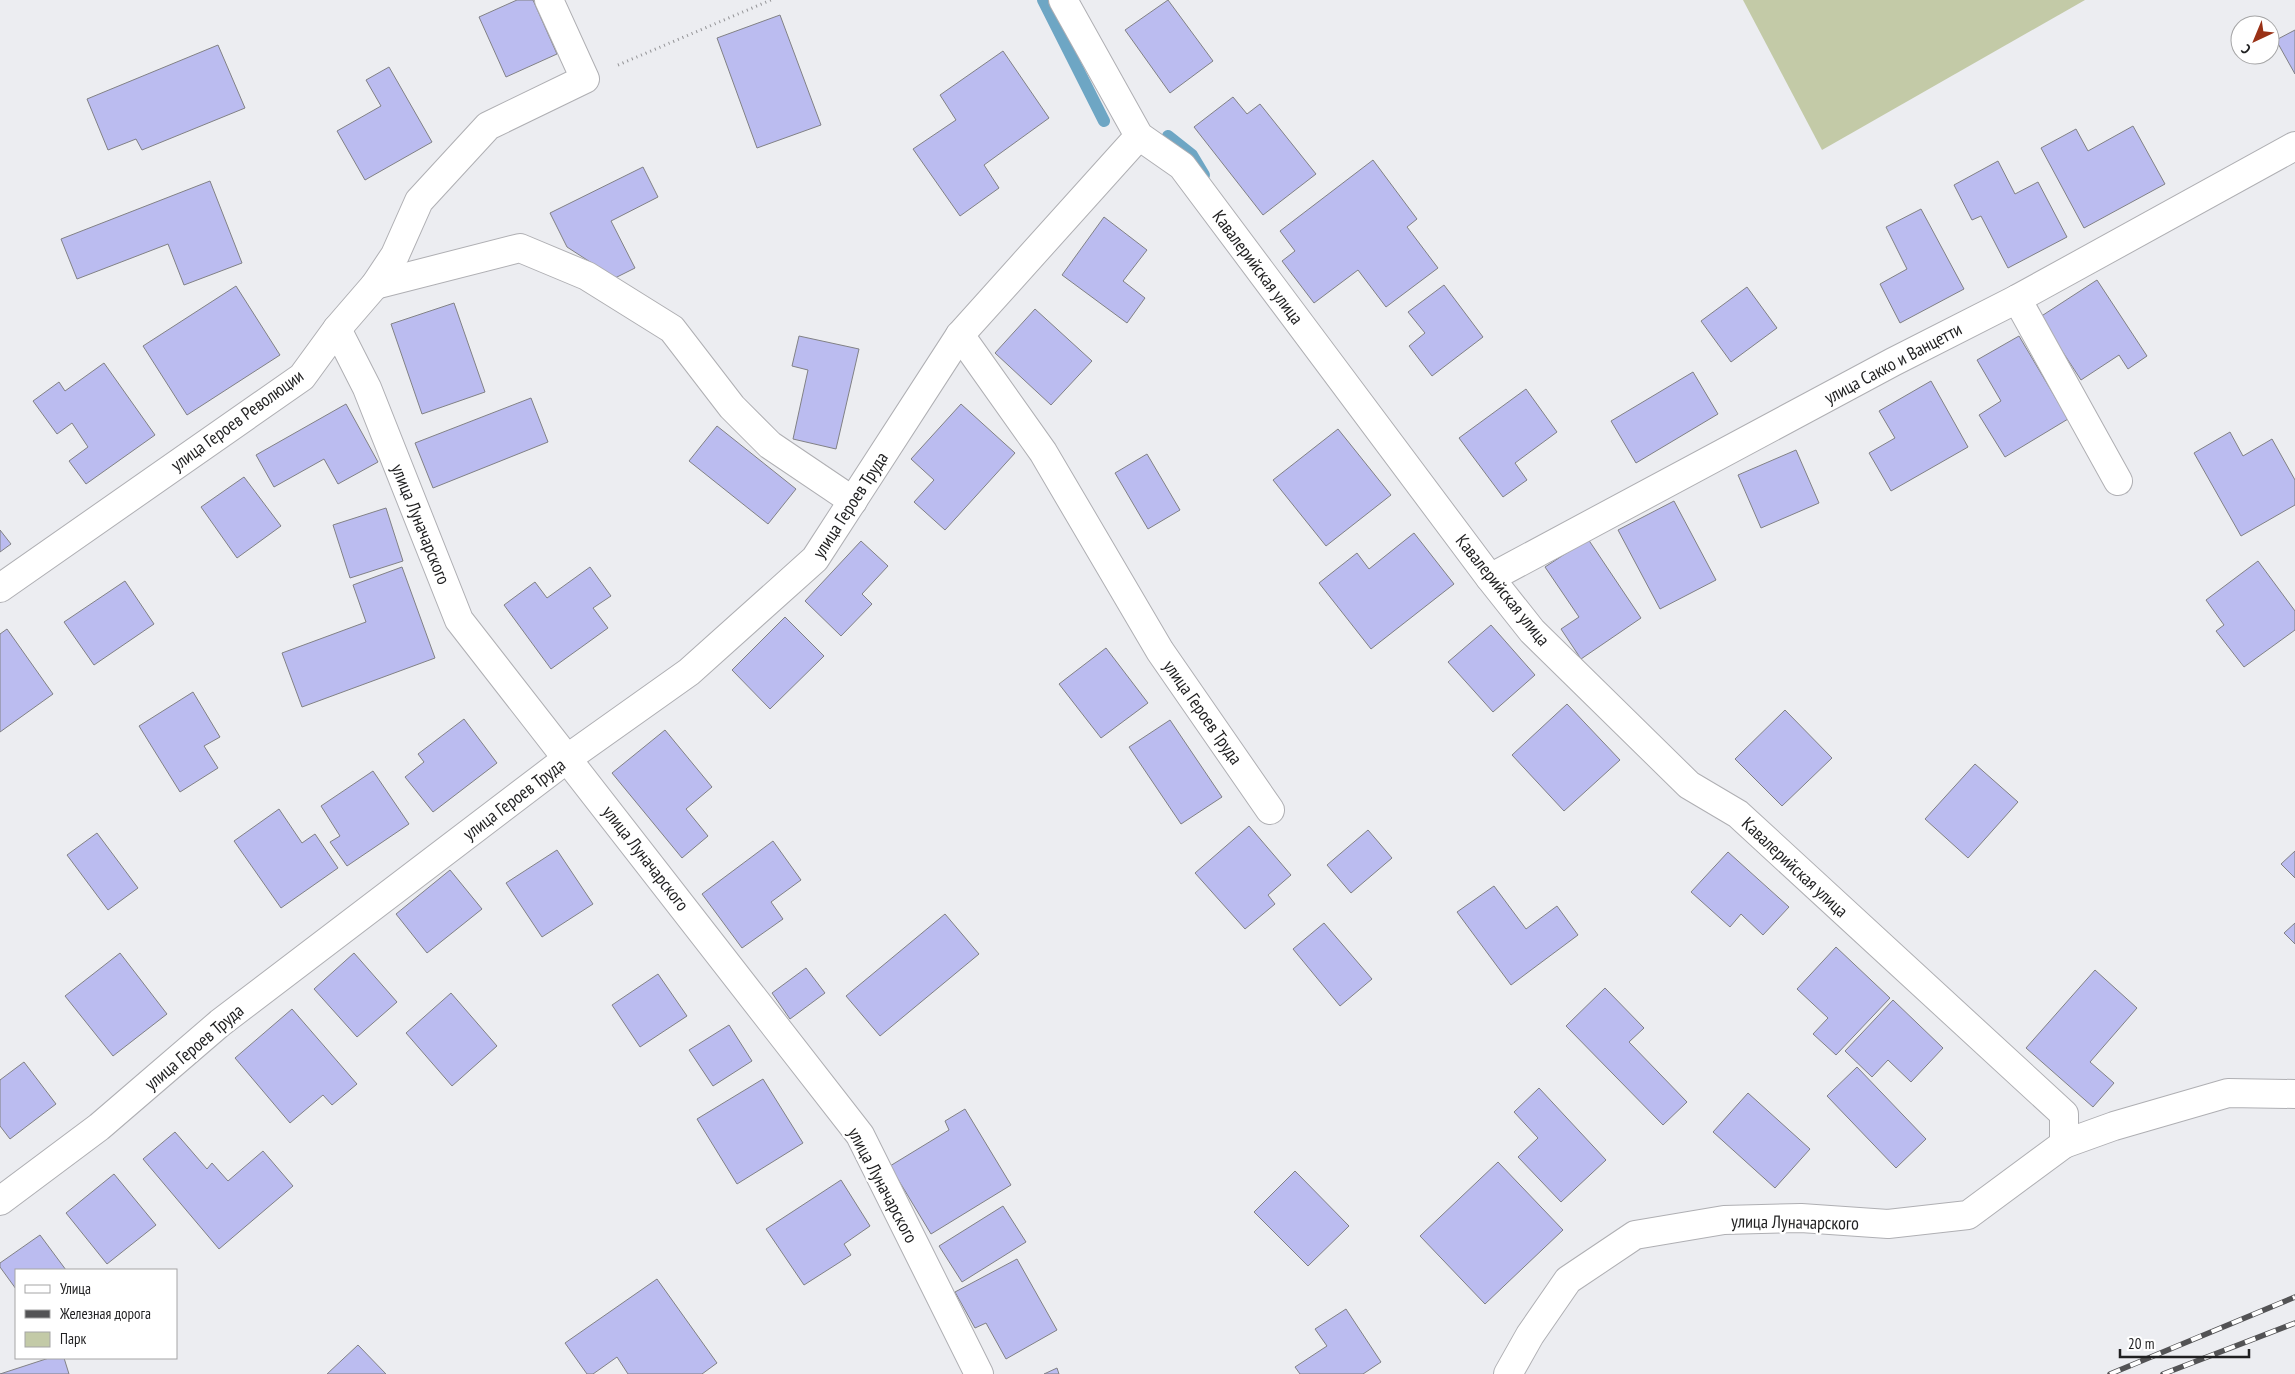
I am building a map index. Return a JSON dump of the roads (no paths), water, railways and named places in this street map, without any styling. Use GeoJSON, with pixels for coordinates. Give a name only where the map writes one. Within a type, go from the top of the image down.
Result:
{"type":"FeatureCollection","features":[{"type":"Feature","properties":{"kind":"street","name":"улица Героев Революции"},"geometry":{"type":"LineString","coordinates":[[0,588],[302,377],[337,329],[375,285],[395,255],[419,201],[488,126],[585,80],[549,0]]}},
{"type":"Feature","properties":{"kind":"street","name":"Кавалерийская улица"},"geometry":{"type":"LineString","coordinates":[[1063,0],[1139,136],[1182,166],[1490,578],[1532,631],[1689,785],[1738,814],[2064,1114],[2064,1144]]}},
{"type":"Feature","properties":{"kind":"street","name":"улица Героев Труда"},"geometry":{"type":"LineString","coordinates":[[0,1201],[100,1127],[220,1023],[568,758],[689,672],[816,560],[960,335],[1139,136]]}},
{"type":"Feature","properties":{"kind":"street","name":"улица Сакко и Ванцетти"},"geometry":{"type":"LineString","coordinates":[[1490,578],[1893,362],[2017,299],[2295,146]]}},
{"type":"Feature","properties":{"kind":"street"},"geometry":{"type":"LineString","coordinates":[[375,285],[520,248],[587,276],[672,329],[732,407],[770,445],[853,501]]}},
{"type":"Feature","properties":{"kind":"street"},"geometry":{"type":"LineString","coordinates":[[2017,299],[2118,480]]}},
{"type":"Feature","properties":{"kind":"street","name":"улица Луначарского"},"geometry":{"type":"LineString","coordinates":[[337,329],[367,388],[459,620],[860,1135],[979,1374]]}},
{"type":"Feature","properties":{"kind":"street","name":"улица Героев Труда"},"geometry":{"type":"LineString","coordinates":[[960,335],[1043,452],[1160,651],[1270,810]]}},
{"type":"Feature","properties":{"kind":"street","name":"улица Луначарского"},"geometry":{"type":"LineString","coordinates":[[1508,1374],[1530,1335],[1568,1280],[1635,1235],[1724,1220],[1802,1218],[1888,1224],[1968,1215],[2064,1144],[2114,1126],[2228,1093],[2295,1094]]}},
{"type":"Feature","properties":{"kind":"waterway"},"geometry":{"type":"LineString","coordinates":[[1043,0],[1104,121]]}},
{"type":"Feature","properties":{"kind":"waterway"},"geometry":{"type":"LineString","coordinates":[[1168,136],[1192,155],[1204,175]]}},
{"type":"Feature","properties":{"kind":"railway"},"geometry":{"type":"LineString","coordinates":[[2110,1374],[2295,1297]]}},
{"type":"Feature","properties":{"kind":"railway"},"geometry":{"type":"LineString","coordinates":[[2163,1374],[2295,1323]]}}]}
